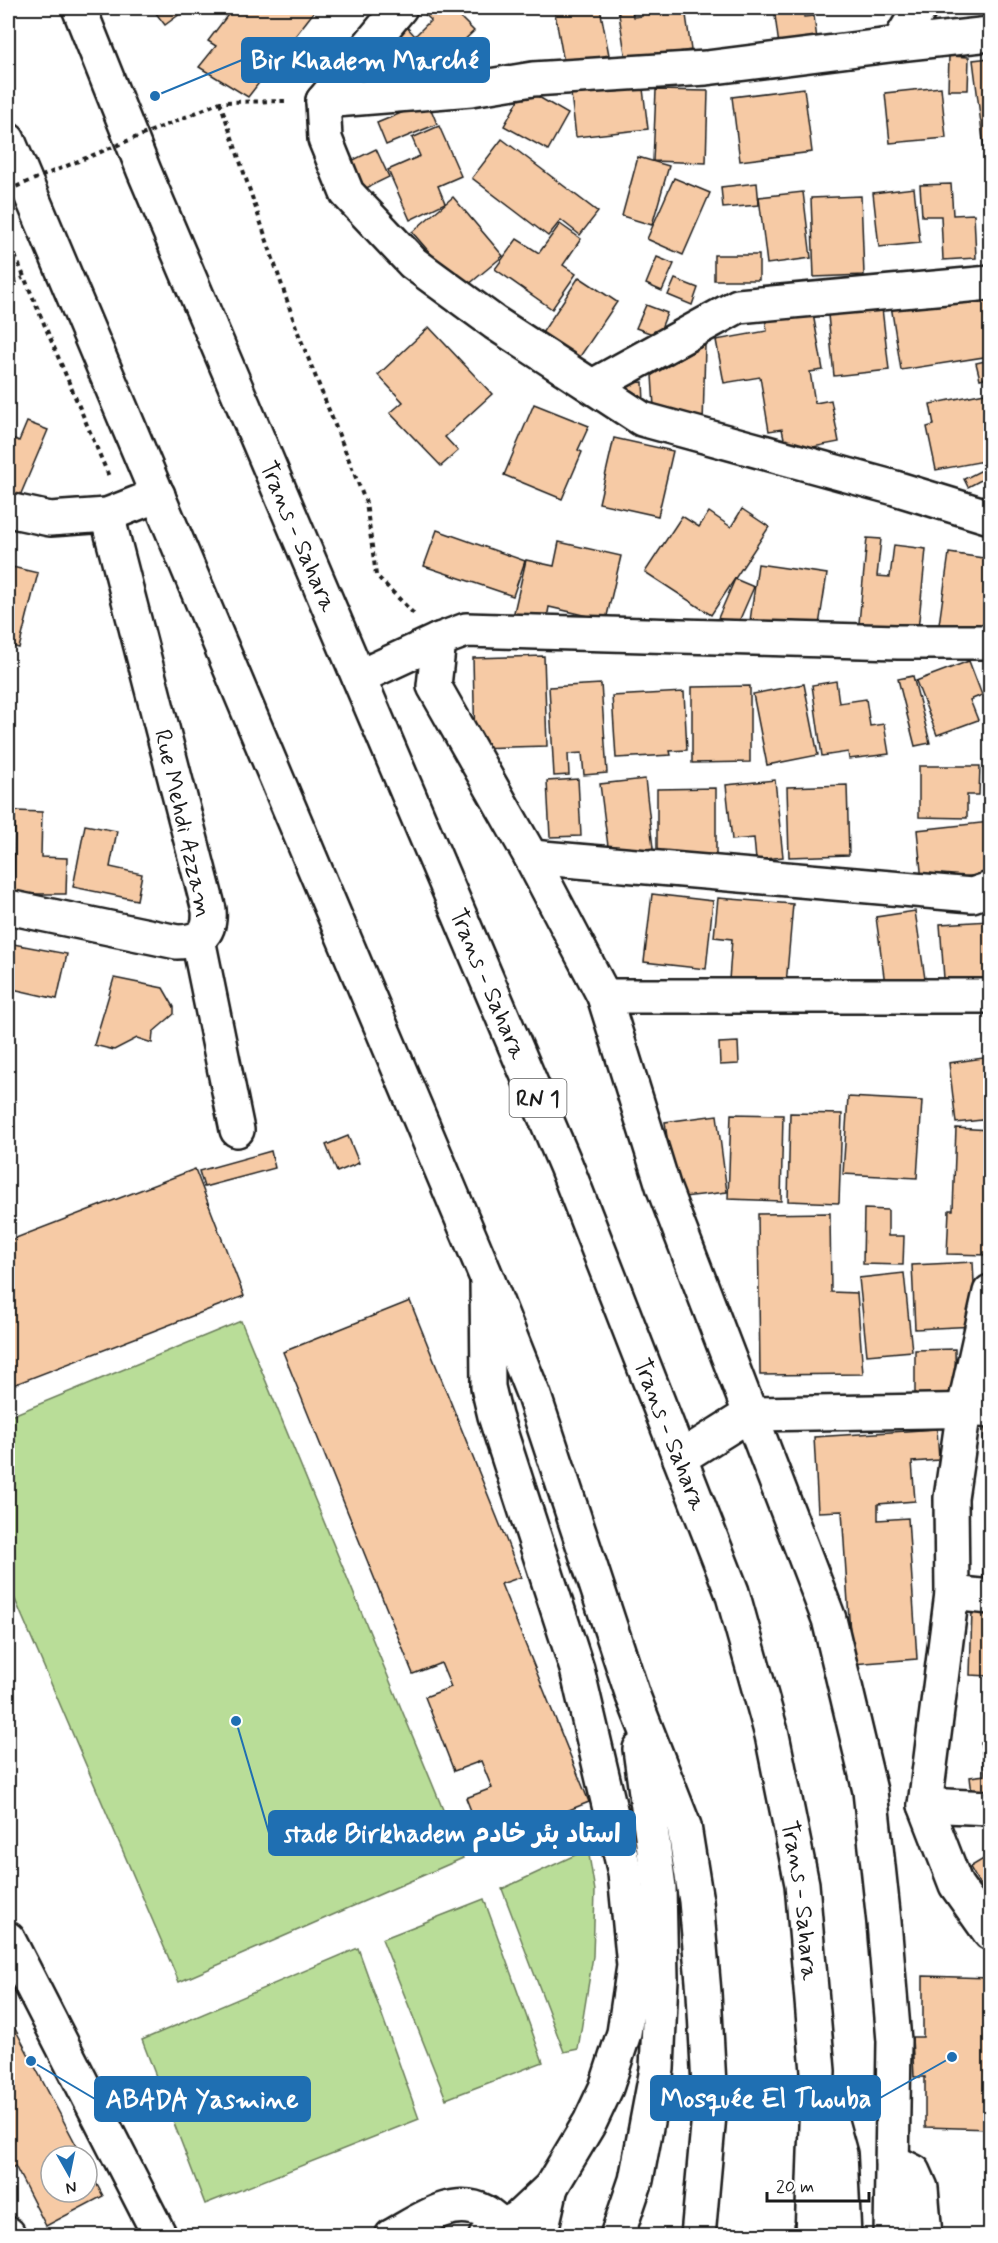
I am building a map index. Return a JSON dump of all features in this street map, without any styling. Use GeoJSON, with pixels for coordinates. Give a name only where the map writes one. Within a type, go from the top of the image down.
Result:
{"type":"FeatureCollection","features":[{"type":"Feature","properties":{"kind":"main road","name":"Trans - Sahara"},"geometry":{"type":"LineString","coordinates":[[79,8],[144,171],[566,1166],[732,1592],[772,1735],[802,1884],[818,2071],[812,2235]]}},
{"type":"Feature","properties":{"kind":"main road"},"geometry":{"type":"LineString","coordinates":[[400,8],[323,101],[326,139],[346,194],[413,262],[495,323],[642,419],[990,517]]}},
{"type":"Feature","properties":{"kind":"main road"},"geometry":{"type":"LineString","coordinates":[[898,44],[920,8]]}},
{"type":"Feature","properties":{"kind":"main road"},"geometry":{"type":"LineString","coordinates":[[323,101],[471,89],[532,79],[706,68],[990,34]]}},
{"type":"Feature","properties":{"kind":"main road"},"geometry":{"type":"LineString","coordinates":[[8,141],[487,1278],[534,1396],[633,1696],[684,1826],[696,1901],[710,2104],[698,2235]]}},
{"type":"Feature","properties":{"kind":"main road"},"geometry":{"type":"LineString","coordinates":[[593,386],[738,306],[990,283]]}},
{"type":"Feature","properties":{"kind":"main road"},"geometry":{"type":"LineString","coordinates":[[8,510],[50,519],[115,512],[158,495]]}},
{"type":"Feature","properties":{"kind":"main road","name":"Rue Mehdi Azzam"},"geometry":{"type":"LineString","coordinates":[[8,907],[177,942],[198,939],[206,932],[210,922],[115,512]]}},
{"type":"Feature","properties":{"kind":"main road"},"geometry":{"type":"LineString","coordinates":[[359,677],[466,630],[898,642],[990,642]]}},
{"type":"Feature","properties":{"kind":"main road"},"geometry":{"type":"LineString","coordinates":[[439,640],[434,686],[531,857],[604,996],[664,1189],[829,1619],[870,1791],[884,1922],[894,2041],[891,2235]]}},
{"type":"Feature","properties":{"kind":"main road"},"geometry":{"type":"LineString","coordinates":[[531,857],[972,895],[990,889]]}},
{"type":"Feature","properties":{"kind":"main road"},"geometry":{"type":"LineString","coordinates":[[198,939],[237,1130]]}},
{"type":"Feature","properties":{"kind":"main road"},"geometry":{"type":"LineString","coordinates":[[604,996],[990,996]]}},
{"type":"Feature","properties":{"kind":"main road"},"geometry":{"type":"LineString","coordinates":[[392,2235],[444,2208],[465,2205],[484,2212],[495,2231],[518,2218],[551,2187],[590,2122],[606,2088],[624,2033],[634,1966],[625,1873],[577,1669],[495,1416],[488,1387],[487,1278]]}},
{"type":"Feature","properties":{"kind":"main road"},"geometry":{"type":"LineString","coordinates":[[990,1292],[977,1410],[951,1498],[952,1593],[925,1805],[956,1885],[990,1933]]}},
{"type":"Feature","properties":{"kind":"main road"},"geometry":{"type":"LineString","coordinates":[[680,1458],[750,1414],[977,1410]]}},
{"type":"Feature","properties":{"kind":"main road"},"geometry":{"type":"LineString","coordinates":[[952,1593],[990,1597]]}},
{"type":"Feature","properties":{"kind":"main road"},"geometry":{"type":"LineString","coordinates":[[617,2235],[636,2180],[657,2069],[661,1977],[659,1887],[633,1696]]}},
{"type":"Feature","properties":{"kind":"main road"},"geometry":{"type":"LineString","coordinates":[[925,1805],[990,1808]]}},
{"type":"Feature","properties":{"kind":"main road"},"geometry":{"type":"LineString","coordinates":[[8,1939],[160,2235]]}},
{"type":"Feature","properties":{"kind":"main road"},"geometry":{"type":"LineString","coordinates":[[818,2071],[840,2154],[844,2235]]}},
{"type":"Feature","properties":{"kind":"main road"},"geometry":{"type":"LineString","coordinates":[[892,2161],[914,2172],[921,2188],[925,2235]]}},
{"type":"Feature","properties":{"kind":"main road"},"geometry":{"type":"LineString","coordinates":[[540,2235],[551,2187]]}},
{"type":"Feature","properties":{"kind":"path"},"geometry":{"type":"LineString","coordinates":[[8,190],[220,102],[323,101]]}},
{"type":"Feature","properties":{"kind":"path"},"geometry":{"type":"LineString","coordinates":[[220,102],[297,330],[366,503],[376,574],[439,640]]}},
{"type":"Feature","properties":{"kind":"path"},"geometry":{"type":"LineString","coordinates":[[8,239],[115,512]]}},
{"type":"Feature","properties":{"kind":"path"},"geometry":{"type":"LineString","coordinates":[[8,263],[15,282],[23,278]]}},
{"type":"Feature","properties":{"kind":"green space"},"geometry":{"type":"Polygon","coordinates":[[[241,1321],[463,1858],[179,1982],[8,1583],[8,1417],[241,1321]]]}},
{"type":"Feature","properties":{"kind":"green space"},"geometry":{"type":"Polygon","coordinates":[[[588,1849],[595,1891],[593,1956],[578,2049],[564,2052],[502,1889],[588,1849]]]}},
{"type":"Feature","properties":{"kind":"green space"},"geometry":{"type":"Polygon","coordinates":[[[484,1899],[543,2062],[446,2099],[382,1939],[484,1899]]]}},
{"type":"Feature","properties":{"kind":"green space"},"geometry":{"type":"Polygon","coordinates":[[[358,1948],[419,2119],[205,2204],[142,2040],[358,1948]]]}},
{"type":"Feature","properties":{"kind":"building"},"geometry":{"type":"Polygon","coordinates":[[[152,8],[188,8],[165,25],[152,8]]]}},
{"type":"Feature","properties":{"kind":"building"},"geometry":{"type":"Polygon","coordinates":[[[233,8],[317,8],[248,97],[199,67],[216,46],[208,41],[233,8]]]}},
{"type":"Feature","properties":{"kind":"building"},"geometry":{"type":"Polygon","coordinates":[[[418,8],[436,8],[441,13],[451,8],[474,31],[429,73],[415,58],[398,74],[376,50],[404,24],[415,36],[431,20],[418,8]]]}},
{"type":"Feature","properties":{"kind":"building"},"geometry":{"type":"Polygon","coordinates":[[[554,8],[600,8],[609,55],[564,63],[554,8]]]}},
{"type":"Feature","properties":{"kind":"building"},"geometry":{"type":"Polygon","coordinates":[[[618,8],[632,8],[633,17],[642,16],[641,8],[685,8],[691,50],[626,60],[618,8]]]}},
{"type":"Feature","properties":{"kind":"building"},"geometry":{"type":"Polygon","coordinates":[[[774,8],[803,8],[804,17],[814,16],[818,47],[780,53],[774,8]]]}},
{"type":"Feature","properties":{"kind":"building"},"geometry":{"type":"Polygon","coordinates":[[[952,8],[990,8],[990,15],[952,8]]]}},
{"type":"Feature","properties":{"kind":"building"},"geometry":{"type":"Polygon","coordinates":[[[949,56],[969,57],[968,90],[948,90],[949,56]]]}},
{"type":"Feature","properties":{"kind":"building"},"geometry":{"type":"Polygon","coordinates":[[[990,58],[990,147],[984,148],[973,60],[990,58]]]}},
{"type":"Feature","properties":{"kind":"building"},"geometry":{"type":"Polygon","coordinates":[[[612,81],[613,92],[643,89],[648,129],[576,137],[570,85],[612,81]]]}},
{"type":"Feature","properties":{"kind":"building"},"geometry":{"type":"Polygon","coordinates":[[[941,87],[946,138],[890,143],[885,93],[941,87]]]}},
{"type":"Feature","properties":{"kind":"building"},"geometry":{"type":"Polygon","coordinates":[[[804,88],[812,152],[740,161],[732,97],[804,88]]]}},
{"type":"Feature","properties":{"kind":"building"},"geometry":{"type":"Polygon","coordinates":[[[525,89],[568,114],[548,150],[504,126],[525,89]]]}},
{"type":"Feature","properties":{"kind":"building"},"geometry":{"type":"Polygon","coordinates":[[[656,90],[708,91],[706,163],[653,161],[656,90]]]}},
{"type":"Feature","properties":{"kind":"building"},"geometry":{"type":"Polygon","coordinates":[[[428,102],[437,124],[386,145],[377,123],[428,102]]]}},
{"type":"Feature","properties":{"kind":"building"},"geometry":{"type":"Polygon","coordinates":[[[439,126],[461,176],[438,186],[445,203],[410,220],[388,170],[420,156],[412,138],[439,126]]]}},
{"type":"Feature","properties":{"kind":"building"},"geometry":{"type":"Polygon","coordinates":[[[502,139],[598,212],[580,235],[561,220],[548,236],[472,178],[502,139]]]}},
{"type":"Feature","properties":{"kind":"building"},"geometry":{"type":"Polygon","coordinates":[[[376,149],[389,177],[354,194],[341,166],[376,149]]]}},
{"type":"Feature","properties":{"kind":"building"},"geometry":{"type":"Polygon","coordinates":[[[638,157],[669,166],[652,225],[622,216],[638,157]]]}},
{"type":"Feature","properties":{"kind":"building"},"geometry":{"type":"Polygon","coordinates":[[[674,178],[710,193],[683,255],[647,239],[674,178]]]}},
{"type":"Feature","properties":{"kind":"building"},"geometry":{"type":"Polygon","coordinates":[[[757,183],[759,205],[723,208],[721,187],[757,183]]]}},
{"type":"Feature","properties":{"kind":"building"},"geometry":{"type":"Polygon","coordinates":[[[951,184],[953,215],[974,214],[976,258],[943,260],[941,216],[922,216],[920,185],[951,184]]]}},
{"type":"Feature","properties":{"kind":"building"},"geometry":{"type":"Polygon","coordinates":[[[914,188],[920,243],[879,247],[873,193],[914,188]]]}},
{"type":"Feature","properties":{"kind":"building"},"geometry":{"type":"Polygon","coordinates":[[[803,192],[811,258],[767,264],[759,197],[803,192]]]}},
{"type":"Feature","properties":{"kind":"building"},"geometry":{"type":"Polygon","coordinates":[[[861,196],[864,275],[814,277],[811,198],[861,196]]]}},
{"type":"Feature","properties":{"kind":"building"},"geometry":{"type":"Polygon","coordinates":[[[453,197],[503,256],[462,290],[412,232],[453,197]]]}},
{"type":"Feature","properties":{"kind":"building"},"geometry":{"type":"Polygon","coordinates":[[[990,205],[990,248],[985,206],[990,205]]]}},
{"type":"Feature","properties":{"kind":"building"},"geometry":{"type":"Polygon","coordinates":[[[560,224],[581,239],[563,265],[576,274],[552,309],[495,269],[517,239],[539,253],[560,224]]]}},
{"type":"Feature","properties":{"kind":"building"},"geometry":{"type":"Polygon","coordinates":[[[714,255],[759,255],[759,280],[714,280],[714,255]]]}},
{"type":"Feature","properties":{"kind":"building"},"geometry":{"type":"Polygon","coordinates":[[[657,257],[674,264],[662,291],[646,284],[657,257]]]}},
{"type":"Feature","properties":{"kind":"building"},"geometry":{"type":"Polygon","coordinates":[[[579,277],[617,302],[577,361],[540,336],[579,277]]]}},
{"type":"Feature","properties":{"kind":"building"},"geometry":{"type":"Polygon","coordinates":[[[675,279],[698,288],[692,305],[668,295],[675,279]]]}},
{"type":"Feature","properties":{"kind":"building"},"geometry":{"type":"Polygon","coordinates":[[[990,289],[990,356],[901,370],[891,305],[990,289]]]}},
{"type":"Feature","properties":{"kind":"building"},"geometry":{"type":"Polygon","coordinates":[[[646,305],[667,313],[658,336],[636,328],[646,305]]]}},
{"type":"Feature","properties":{"kind":"building"},"geometry":{"type":"Polygon","coordinates":[[[812,308],[823,370],[810,372],[815,403],[831,400],[839,442],[787,452],[782,429],[769,431],[760,377],[724,383],[716,340],[767,331],[765,316],[812,308]]]}},
{"type":"Feature","properties":{"kind":"building"},"geometry":{"type":"Polygon","coordinates":[[[882,308],[889,370],[834,376],[828,315],[882,308]]]}},
{"type":"Feature","properties":{"kind":"building"},"geometry":{"type":"Polygon","coordinates":[[[429,327],[492,394],[445,437],[458,451],[441,466],[390,413],[403,402],[378,375],[429,327]]]}},
{"type":"Feature","properties":{"kind":"building"},"geometry":{"type":"Polygon","coordinates":[[[705,345],[703,425],[654,407],[652,375],[705,345]]]}},
{"type":"Feature","properties":{"kind":"building"},"geometry":{"type":"Polygon","coordinates":[[[990,360],[990,377],[980,379],[976,363],[990,360]]]}},
{"type":"Feature","properties":{"kind":"building"},"geometry":{"type":"Polygon","coordinates":[[[643,382],[644,402],[628,403],[626,383],[643,382]]]}},
{"type":"Feature","properties":{"kind":"building"},"geometry":{"type":"Polygon","coordinates":[[[990,392],[990,460],[936,470],[927,427],[934,425],[930,404],[990,392]]]}},
{"type":"Feature","properties":{"kind":"building"},"geometry":{"type":"Polygon","coordinates":[[[534,404],[589,426],[578,450],[582,452],[562,499],[504,475],[534,404]]]}},
{"type":"Feature","properties":{"kind":"building"},"geometry":{"type":"Polygon","coordinates":[[[27,422],[48,430],[17,503],[8,499],[8,436],[19,441],[27,422]]]}},
{"type":"Feature","properties":{"kind":"building"},"geometry":{"type":"Polygon","coordinates":[[[614,438],[673,451],[658,516],[599,503],[614,438]]]}},
{"type":"Feature","properties":{"kind":"building"},"geometry":{"type":"Polygon","coordinates":[[[990,466],[990,488],[983,479],[968,487],[964,479],[990,466]]]}},
{"type":"Feature","properties":{"kind":"building"},"geometry":{"type":"Polygon","coordinates":[[[742,509],[769,527],[711,615],[645,572],[682,516],[699,527],[709,512],[731,527],[742,509]]]}},
{"type":"Feature","properties":{"kind":"building"},"geometry":{"type":"Polygon","coordinates":[[[437,530],[525,561],[513,596],[424,566],[437,530]]]}},
{"type":"Feature","properties":{"kind":"building"},"geometry":{"type":"Polygon","coordinates":[[[867,538],[881,539],[877,576],[890,577],[894,545],[926,549],[918,630],[859,623],[867,538]]]}},
{"type":"Feature","properties":{"kind":"building"},"geometry":{"type":"Polygon","coordinates":[[[559,542],[621,556],[606,620],[549,607],[545,629],[512,621],[526,560],[554,566],[559,542]]]}},
{"type":"Feature","properties":{"kind":"building"},"geometry":{"type":"Polygon","coordinates":[[[949,553],[990,559],[990,642],[937,639],[949,553]]]}},
{"type":"Feature","properties":{"kind":"building"},"geometry":{"type":"Polygon","coordinates":[[[758,564],[827,574],[817,638],[749,628],[758,564]]]}},
{"type":"Feature","properties":{"kind":"building"},"geometry":{"type":"Polygon","coordinates":[[[8,566],[38,573],[19,648],[8,645],[8,566]]]}},
{"type":"Feature","properties":{"kind":"building"},"geometry":{"type":"Polygon","coordinates":[[[735,579],[754,587],[737,626],[718,618],[735,579]]]}},
{"type":"Feature","properties":{"kind":"building"},"geometry":{"type":"Polygon","coordinates":[[[544,656],[547,746],[475,748],[473,658],[544,656]]]}},
{"type":"Feature","properties":{"kind":"building"},"geometry":{"type":"Polygon","coordinates":[[[969,661],[982,695],[970,700],[978,720],[937,735],[916,681],[969,661]]]}},
{"type":"Feature","properties":{"kind":"building"},"geometry":{"type":"Polygon","coordinates":[[[913,676],[930,743],[915,746],[898,679],[913,676]]]}},
{"type":"Feature","properties":{"kind":"building"},"geometry":{"type":"Polygon","coordinates":[[[836,681],[839,703],[866,699],[870,726],[884,724],[889,754],[849,759],[848,752],[822,756],[812,685],[836,681]]]}},
{"type":"Feature","properties":{"kind":"building"},"geometry":{"type":"Polygon","coordinates":[[[601,684],[607,773],[584,775],[582,753],[568,754],[569,775],[554,776],[549,687],[601,684]]]}},
{"type":"Feature","properties":{"kind":"building"},"geometry":{"type":"Polygon","coordinates":[[[804,684],[818,755],[767,765],[753,694],[804,684]]]}},
{"type":"Feature","properties":{"kind":"building"},"geometry":{"type":"Polygon","coordinates":[[[750,686],[750,762],[692,763],[692,687],[750,686]]]}},
{"type":"Feature","properties":{"kind":"building"},"geometry":{"type":"Polygon","coordinates":[[[684,692],[687,750],[670,751],[671,755],[616,758],[612,696],[684,692]]]}},
{"type":"Feature","properties":{"kind":"building"},"geometry":{"type":"Polygon","coordinates":[[[919,766],[980,766],[979,795],[967,795],[967,818],[919,817],[919,766]]]}},
{"type":"Feature","properties":{"kind":"building"},"geometry":{"type":"Polygon","coordinates":[[[578,779],[581,836],[550,837],[547,781],[578,779]]]}},
{"type":"Feature","properties":{"kind":"building"},"geometry":{"type":"Polygon","coordinates":[[[645,779],[653,848],[609,854],[600,784],[645,779]]]}},
{"type":"Feature","properties":{"kind":"building"},"geometry":{"type":"Polygon","coordinates":[[[775,780],[783,857],[756,860],[754,838],[732,840],[726,785],[775,780]]]}},
{"type":"Feature","properties":{"kind":"building"},"geometry":{"type":"Polygon","coordinates":[[[847,785],[849,855],[789,857],[787,787],[847,785]]]}},
{"type":"Feature","properties":{"kind":"building"},"geometry":{"type":"Polygon","coordinates":[[[716,788],[716,854],[657,855],[657,789],[716,788]]]}},
{"type":"Feature","properties":{"kind":"building"},"geometry":{"type":"Polygon","coordinates":[[[15,811],[42,812],[41,857],[67,858],[66,894],[14,894],[15,811]]]}},
{"type":"Feature","properties":{"kind":"building"},"geometry":{"type":"Polygon","coordinates":[[[990,822],[990,874],[922,881],[917,830],[990,822]]]}},
{"type":"Feature","properties":{"kind":"building"},"geometry":{"type":"Polygon","coordinates":[[[85,825],[117,831],[110,867],[142,874],[137,900],[73,887],[85,825]]]}},
{"type":"Feature","properties":{"kind":"building"},"geometry":{"type":"Polygon","coordinates":[[[652,894],[713,901],[706,969],[644,962],[652,894]]]}},
{"type":"Feature","properties":{"kind":"building"},"geometry":{"type":"Polygon","coordinates":[[[718,898],[793,904],[786,985],[729,980],[732,939],[714,937],[718,898]]]}},
{"type":"Feature","properties":{"kind":"building"},"geometry":{"type":"Polygon","coordinates":[[[915,911],[925,979],[885,984],[876,917],[915,911]]]}},
{"type":"Feature","properties":{"kind":"building"},"geometry":{"type":"Polygon","coordinates":[[[990,921],[990,988],[945,992],[940,924],[990,921]]]}},
{"type":"Feature","properties":{"kind":"building"},"geometry":{"type":"Polygon","coordinates":[[[8,943],[67,954],[57,999],[8,988],[8,943]]]}},
{"type":"Feature","properties":{"kind":"building"},"geometry":{"type":"Polygon","coordinates":[[[114,978],[163,988],[174,1007],[174,1014],[153,1032],[152,1043],[137,1038],[114,1050],[94,1045],[114,978]]]}},
{"type":"Feature","properties":{"kind":"building"},"geometry":{"type":"Polygon","coordinates":[[[738,1042],[739,1064],[720,1065],[719,1043],[738,1042]]]}},
{"type":"Feature","properties":{"kind":"building"},"geometry":{"type":"Polygon","coordinates":[[[990,1057],[990,1119],[956,1123],[949,1063],[990,1057]]]}},
{"type":"Feature","properties":{"kind":"building"},"geometry":{"type":"Polygon","coordinates":[[[848,1097],[922,1101],[917,1178],[843,1174],[848,1097]]]}},
{"type":"Feature","properties":{"kind":"building"},"geometry":{"type":"Polygon","coordinates":[[[790,1113],[842,1114],[839,1203],[788,1201],[790,1113]]]}},
{"type":"Feature","properties":{"kind":"building"},"geometry":{"type":"Polygon","coordinates":[[[731,1114],[783,1115],[781,1201],[728,1199],[731,1114]]]}},
{"type":"Feature","properties":{"kind":"building"},"geometry":{"type":"Polygon","coordinates":[[[717,1115],[727,1192],[675,1198],[665,1122],[717,1115]]]}},
{"type":"Feature","properties":{"kind":"building"},"geometry":{"type":"Polygon","coordinates":[[[956,1128],[990,1130],[990,1255],[947,1254],[949,1210],[953,1210],[956,1128]]]}},
{"type":"Feature","properties":{"kind":"building"},"geometry":{"type":"Polygon","coordinates":[[[348,1136],[359,1163],[337,1172],[326,1145],[348,1136]]]}},
{"type":"Feature","properties":{"kind":"building"},"geometry":{"type":"Polygon","coordinates":[[[271,1151],[275,1168],[204,1187],[199,1171],[271,1151]]]}},
{"type":"Feature","properties":{"kind":"building"},"geometry":{"type":"Polygon","coordinates":[[[195,1169],[244,1296],[8,1387],[8,1241],[195,1169]]]}},
{"type":"Feature","properties":{"kind":"building"},"geometry":{"type":"Polygon","coordinates":[[[864,1209],[888,1210],[888,1236],[904,1236],[903,1265],[863,1264],[864,1209]]]}},
{"type":"Feature","properties":{"kind":"building"},"geometry":{"type":"Polygon","coordinates":[[[830,1213],[831,1292],[857,1293],[863,1374],[760,1375],[758,1214],[830,1213]]]}},
{"type":"Feature","properties":{"kind":"building"},"geometry":{"type":"Polygon","coordinates":[[[973,1262],[976,1326],[915,1329],[912,1265],[973,1262]]]}},
{"type":"Feature","properties":{"kind":"building"},"geometry":{"type":"Polygon","coordinates":[[[904,1273],[912,1351],[867,1355],[859,1278],[904,1273]]]}},
{"type":"Feature","properties":{"kind":"building"},"geometry":{"type":"Polygon","coordinates":[[[410,1301],[521,1577],[501,1584],[589,1802],[484,1844],[466,1798],[492,1788],[481,1761],[454,1771],[425,1697],[451,1687],[441,1663],[413,1674],[283,1352],[410,1301]]]}},
{"type":"Feature","properties":{"kind":"building"},"geometry":{"type":"Polygon","coordinates":[[[955,1349],[956,1403],[915,1403],[915,1350],[955,1349]]]}},
{"type":"Feature","properties":{"kind":"building"},"geometry":{"type":"Polygon","coordinates":[[[937,1429],[939,1460],[912,1462],[915,1501],[878,1504],[878,1520],[908,1518],[917,1659],[852,1664],[842,1511],[818,1512],[814,1437],[937,1429]]]}},
{"type":"Feature","properties":{"kind":"building"},"geometry":{"type":"Polygon","coordinates":[[[984,1429],[990,1429],[990,1588],[983,1588],[984,1429]]]}},
{"type":"Feature","properties":{"kind":"building"},"geometry":{"type":"Polygon","coordinates":[[[972,1611],[990,1612],[990,1676],[970,1675],[972,1611]]]}},
{"type":"Feature","properties":{"kind":"building"},"geometry":{"type":"Polygon","coordinates":[[[990,1742],[990,1800],[973,1802],[970,1777],[985,1775],[981,1743],[990,1742]]]}},
{"type":"Feature","properties":{"kind":"building"},"geometry":{"type":"Polygon","coordinates":[[[990,1855],[990,1903],[970,1867],[990,1855]]]}},
{"type":"Feature","properties":{"kind":"building"},"geometry":{"type":"Polygon","coordinates":[[[923,1976],[990,1978],[990,2129],[925,2127],[925,2077],[914,2077],[912,2037],[923,2037],[923,1976]]]}},
{"type":"Feature","properties":{"kind":"building"},"geometry":{"type":"Polygon","coordinates":[[[14,2027],[76,2144],[39,2144],[39,2204],[88,2204],[46,2226],[15,2166],[8,2170],[8,2031],[14,2027]]]}},
{"type":"Feature","properties":{"kind":"place","name":"Bir Khadem Marché"},"geometry":{"type":"Point","coordinates":[155,96]}},
{"type":"Feature","properties":{"kind":"place","name":"stade Birkhadem استاد بئر خادم"},"geometry":{"type":"Point","coordinates":[236,1721]}},
{"type":"Feature","properties":{"kind":"place","name":"Mosquée El Thouba"},"geometry":{"type":"Point","coordinates":[952,2057]}},
{"type":"Feature","properties":{"kind":"place","name":"ABADA Yasmine"},"geometry":{"type":"Point","coordinates":[31,2061]}}]}
